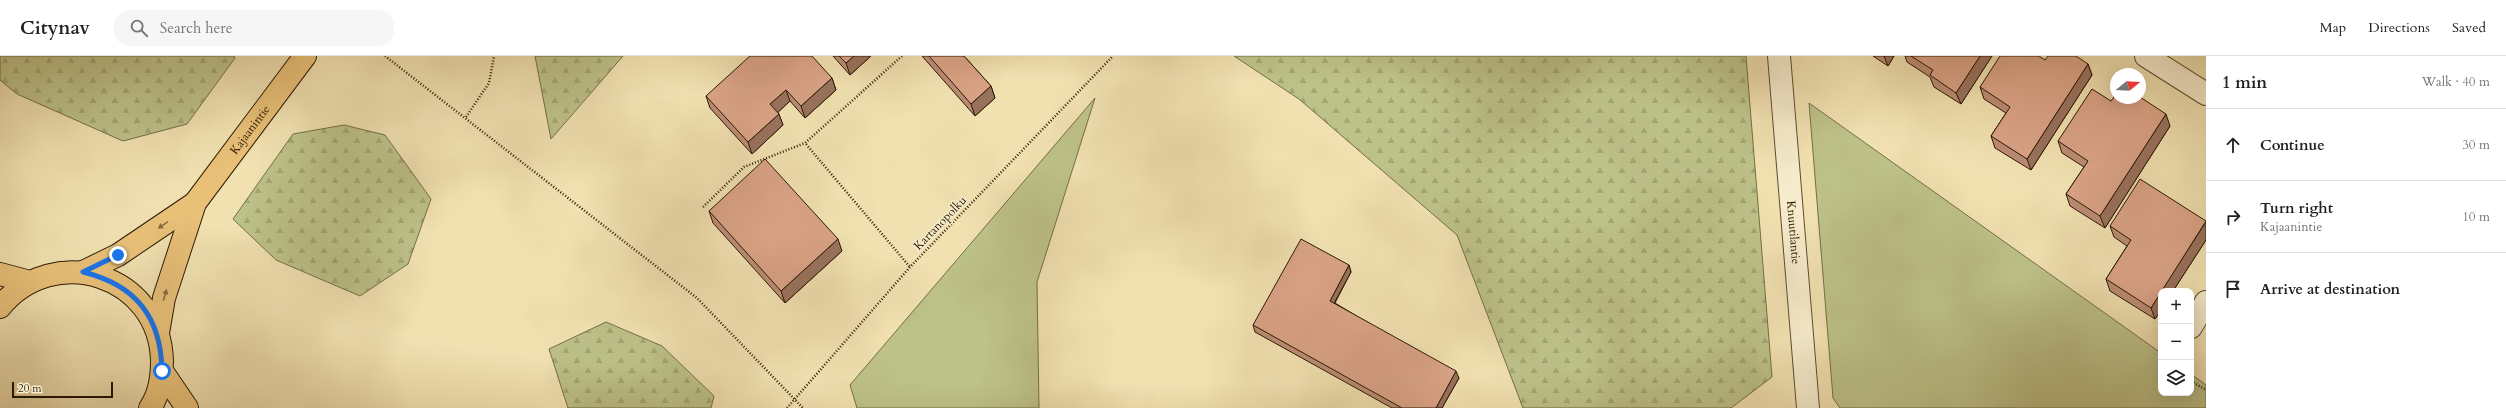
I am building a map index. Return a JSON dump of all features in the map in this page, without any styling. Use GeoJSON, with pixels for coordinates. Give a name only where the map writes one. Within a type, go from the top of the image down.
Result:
{"type":"FeatureCollection","features":[{"type":"Feature","properties":{"kind":"main road","name":"Kajaanintie"},"geometry":{"type":"LineString","coordinates":[[158,333],[164,298],[195,203],[305,56]]}},
{"type":"Feature","properties":{"kind":"main road","name":"Kajaanintie"},"geometry":{"type":"LineString","coordinates":[[83,272],[118,255],[195,203]]}},
{"type":"Feature","properties":{"kind":"main road"},"geometry":{"type":"LineString","coordinates":[[0,307],[14,292],[30,282],[48,276],[69,272],[83,272],[115,283],[129,292],[141,304],[158,333],[162,371],[159,388],[150,408]]}},
{"type":"Feature","properties":{"kind":"main road"},"geometry":{"type":"LineString","coordinates":[[0,274],[30,282]]}},
{"type":"Feature","properties":{"kind":"main road"},"geometry":{"type":"LineString","coordinates":[[162,371],[187,408]]}},
{"type":"Feature","properties":{"kind":"street","name":"Knuutilantie"},"geometry":{"type":"LineString","coordinates":[[1779,56],[1808,408]]}},
{"type":"Feature","properties":{"kind":"street"},"geometry":{"type":"LineString","coordinates":[[2146,56],[2206,94]]}},
{"type":"Feature","properties":{"kind":"street"},"geometry":{"type":"LineString","coordinates":[[2193,324],[2206,302]]}},
{"type":"Feature","properties":{"kind":"path"},"geometry":{"type":"LineString","coordinates":[[385,56],[466,117],[697,298],[803,408]]}},
{"type":"Feature","properties":{"kind":"path"},"geometry":{"type":"LineString","coordinates":[[466,117],[490,83],[494,56]]}},
{"type":"Feature","properties":{"kind":"path"},"geometry":{"type":"LineString","coordinates":[[703,207],[744,167],[805,143],[902,56]]}},
{"type":"Feature","properties":{"kind":"path","name":"Kartanopolku"},"geometry":{"type":"LineString","coordinates":[[787,408],[910,266],[1113,56]]}},
{"type":"Feature","properties":{"kind":"path"},"geometry":{"type":"LineString","coordinates":[[805,143],[910,266]]}},
{"type":"Feature","properties":{"kind":"path"},"geometry":{"type":"LineString","coordinates":[[2194,383],[2206,390]]}},
{"type":"Feature","properties":{"kind":"green space"},"geometry":{"type":"Polygon","coordinates":[[[0,56],[234,56],[235,58],[187,124],[123,141],[17,94],[0,80],[0,56]]]}},
{"type":"Feature","properties":{"kind":"green space"},"geometry":{"type":"Polygon","coordinates":[[[535,56],[623,56],[551,139],[535,56]]]}},
{"type":"Feature","properties":{"kind":"green space"},"geometry":{"type":"Polygon","coordinates":[[[1234,56],[1746,56],[1772,377],[1731,408],[1523,408],[1457,235],[1299,99],[1234,56]]]}},
{"type":"Feature","properties":{"kind":"green space"},"geometry":{"type":"Polygon","coordinates":[[[1095,98],[1037,282],[1039,408],[857,408],[850,385],[1095,98]]]}},
{"type":"Feature","properties":{"kind":"green space"},"geometry":{"type":"Polygon","coordinates":[[[1809,103],[2158,351],[2158,396],[2194,396],[2194,376],[2206,385],[2206,408],[1840,408],[1833,398],[1809,103]]]}},
{"type":"Feature","properties":{"kind":"green space"},"geometry":{"type":"Polygon","coordinates":[[[344,125],[385,135],[431,199],[408,264],[360,296],[276,260],[233,219],[293,134],[344,125]]]}},
{"type":"Feature","properties":{"kind":"green space"},"geometry":{"type":"Polygon","coordinates":[[[606,322],[662,346],[714,396],[711,408],[568,408],[549,349],[606,322]]]}},
{"type":"Feature","properties":{"kind":"building"},"geometry":{"type":"Polygon","coordinates":[[[750,56],[812,56],[832,78],[801,106],[786,90],[770,104],[779,114],[748,142],[706,96],[750,56]]]}},
{"type":"Feature","properties":{"kind":"building"},"geometry":{"type":"Polygon","coordinates":[[[839,56],[854,56],[846,63],[839,56]]]}},
{"type":"Feature","properties":{"kind":"building"},"geometry":{"type":"Polygon","coordinates":[[[929,56],[964,56],[991,86],[971,104],[929,56]]]}},
{"type":"Feature","properties":{"kind":"building"},"geometry":{"type":"Polygon","coordinates":[[[1911,56],[1980,56],[1956,93],[1930,75],[1933,70],[1911,56]]]}},
{"type":"Feature","properties":{"kind":"building"},"geometry":{"type":"Polygon","coordinates":[[[2000,56],[2039,56],[2045,60],[2048,56],[2076,56],[2088,64],[2027,159],[1991,136],[2010,107],[1980,87],[2000,56]]]}},
{"type":"Feature","properties":{"kind":"building"},"geometry":{"type":"Polygon","coordinates":[[[2092,89],[2110,100],[2110,104],[2146,104],[2146,101],[2166,114],[2100,216],[2066,194],[2088,161],[2058,141],[2092,89]]]}},
{"type":"Feature","properties":{"kind":"building"},"geometry":{"type":"Polygon","coordinates":[[[765,159],[838,239],[781,291],[709,211],[765,159]]]}},
{"type":"Feature","properties":{"kind":"building"},"geometry":{"type":"Polygon","coordinates":[[[2140,179],[2206,221],[2164,288],[2158,288],[2158,297],[2151,308],[2106,279],[2131,240],[2110,226],[2140,179]]]}},
{"type":"Feature","properties":{"kind":"building"},"geometry":{"type":"Polygon","coordinates":[[[1301,239],[1349,265],[1330,301],[1456,371],[1436,408],[1402,408],[1253,325],[1301,239]]]}},
{"type":"Feature","properties":{"kind":"route"},"geometry":{"type":"LineString","coordinates":[[118,255],[83,272],[100,276],[115,283],[129,292],[141,304],[158,333],[162,353],[162,371]]}}]}
